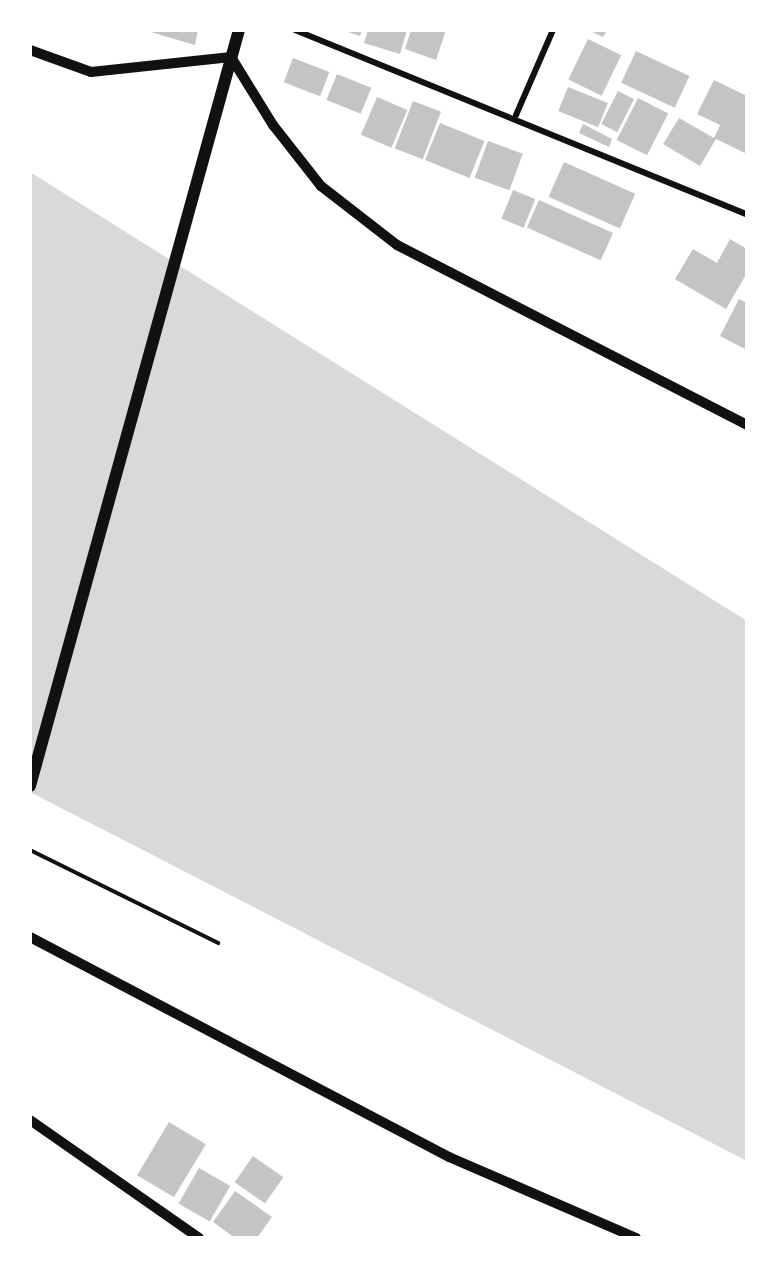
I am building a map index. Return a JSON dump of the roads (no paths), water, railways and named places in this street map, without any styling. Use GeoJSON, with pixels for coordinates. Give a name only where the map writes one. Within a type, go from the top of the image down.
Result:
{"type":"FeatureCollection","features":[{"type":"Feature","properties":{"kind":"main road"},"geometry":{"type":"LineString","coordinates":[[30,786],[239,30]]}},
{"type":"Feature","properties":{"kind":"street"},"geometry":{"type":"LineString","coordinates":[[295,30],[516,115],[747,214]]}},
{"type":"Feature","properties":{"kind":"street"},"geometry":{"type":"LineString","coordinates":[[516,115],[553,30]]}},
{"type":"Feature","properties":{"kind":"street"},"geometry":{"type":"LineString","coordinates":[[30,50],[91,72],[231,57],[273,125],[321,186],[397,246],[747,425]]}},
{"type":"Feature","properties":{"kind":"street"},"geometry":{"type":"LineString","coordinates":[[30,937],[449,1157],[636,1238]]}},
{"type":"Feature","properties":{"kind":"street"},"geometry":{"type":"LineString","coordinates":[[30,1120],[199,1238]]}}]}
